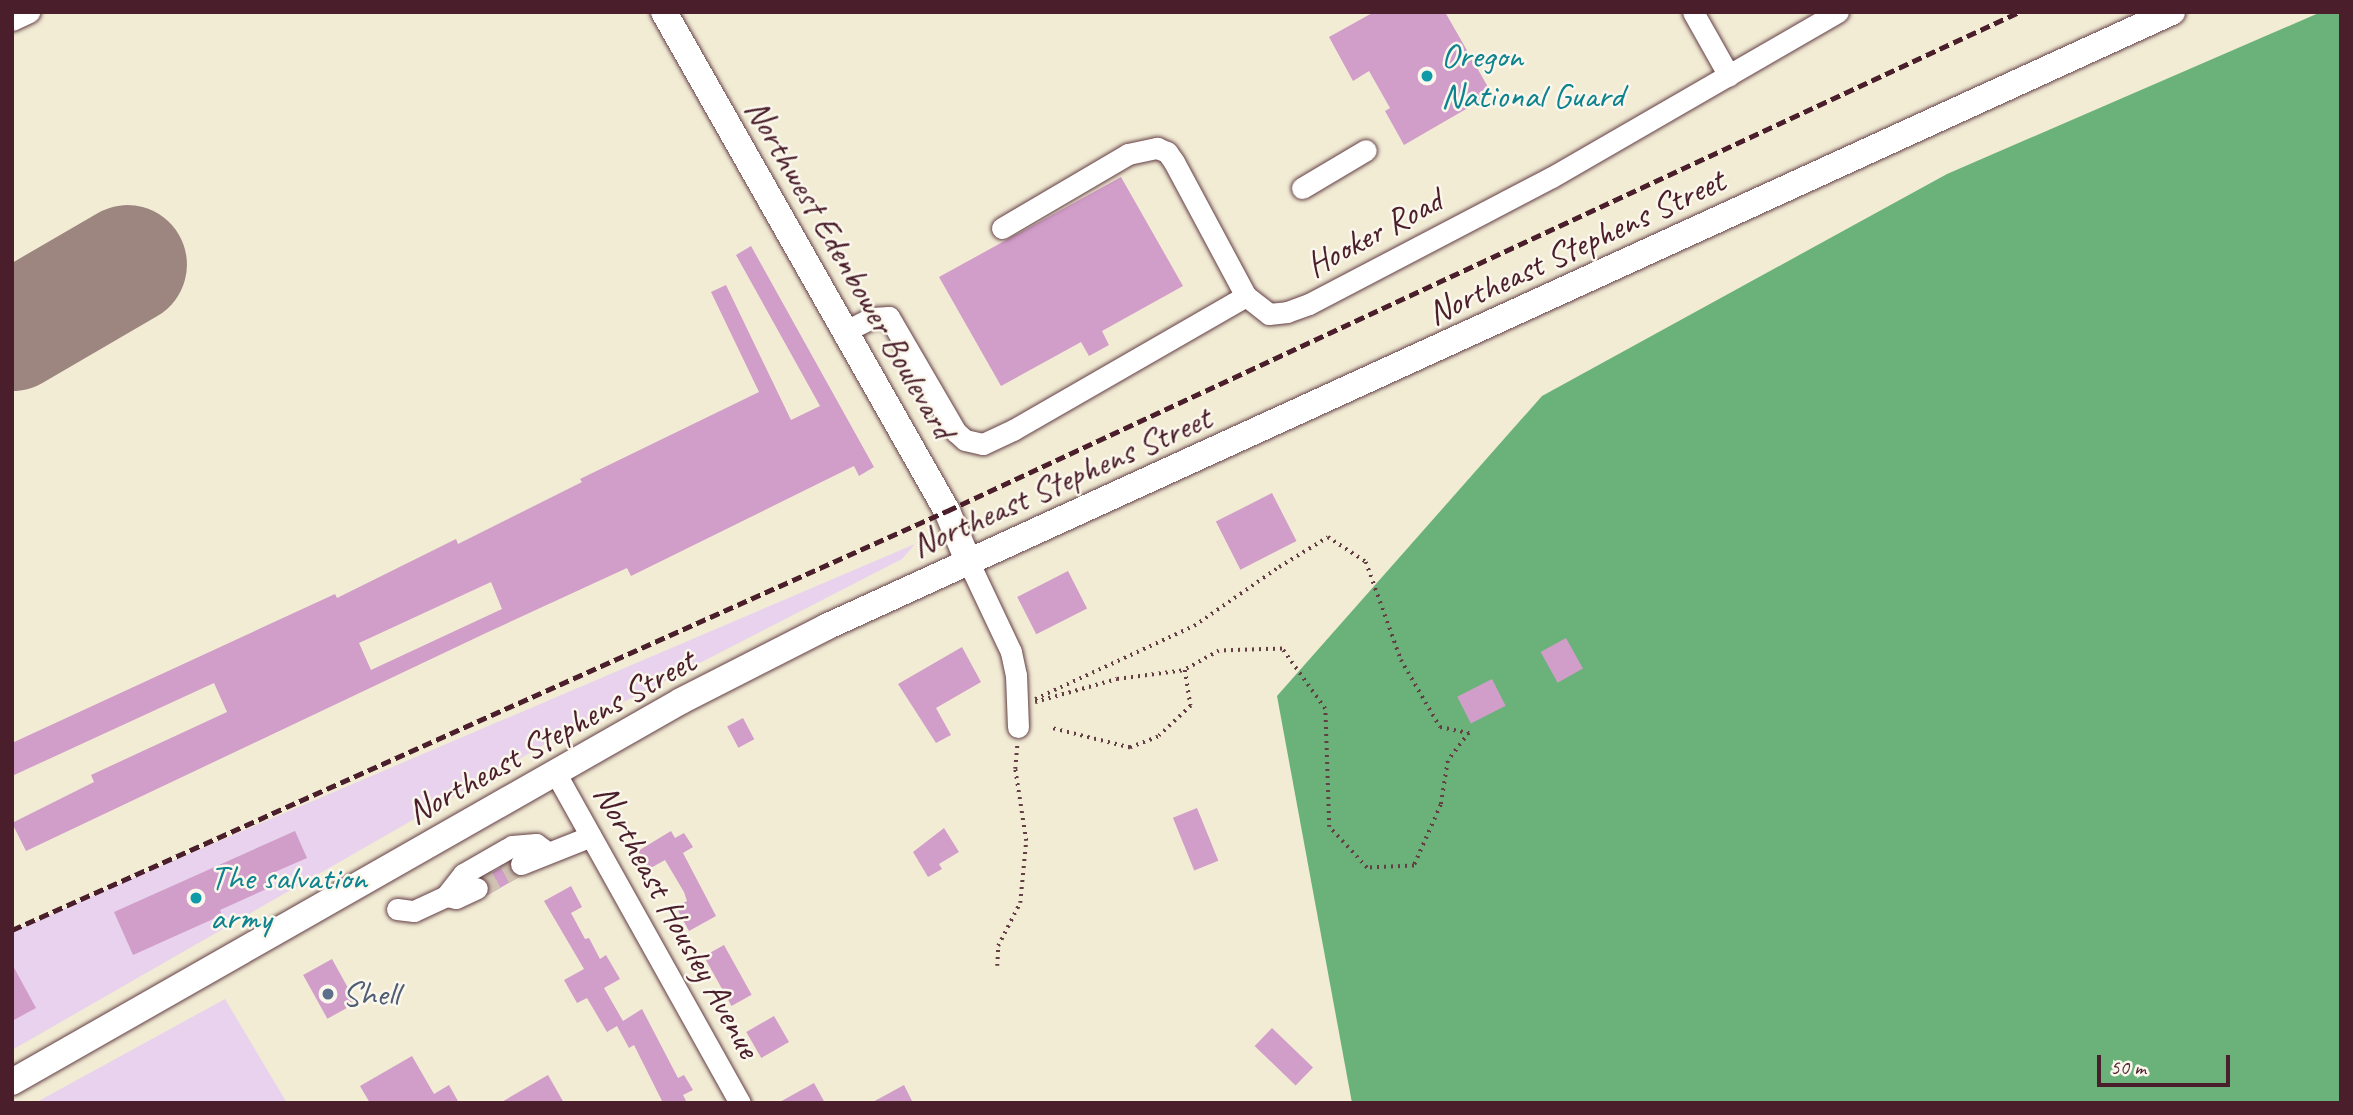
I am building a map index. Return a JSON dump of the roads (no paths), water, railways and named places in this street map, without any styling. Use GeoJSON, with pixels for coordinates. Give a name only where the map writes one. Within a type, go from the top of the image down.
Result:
{"type":"FeatureCollection","features":[{"type":"Feature","properties":{"kind":"main road","name":"Northwest Edenbower Boulevard"},"geometry":{"type":"LineString","coordinates":[[664,12],[947,511],[970,564]]}},
{"type":"Feature","properties":{"kind":"main road","name":"Northeast Stephens Street"},"geometry":{"type":"LineString","coordinates":[[12,1083],[681,701],[814,633],[970,564],[2172,12]]}},
{"type":"Feature","properties":{"kind":"street"},"geometry":{"type":"LineString","coordinates":[[12,20],[29,12]]}},
{"type":"Feature","properties":{"kind":"street"},"geometry":{"type":"LineString","coordinates":[[1693,12],[1729,76]]}},
{"type":"Feature","properties":{"kind":"street","name":"Hooker Road"},"geometry":{"type":"LineString","coordinates":[[1246,296],[1269,314],[1309,304],[1552,177],[1838,12]]}},
{"type":"Feature","properties":{"kind":"street"},"geometry":{"type":"LineString","coordinates":[[845,332],[872,318],[890,317],[956,432],[965,440],[984,444],[1246,296],[1174,162],[1167,152],[1157,148],[1128,154],[1002,229]]}},
{"type":"Feature","properties":{"kind":"street"},"geometry":{"type":"LineString","coordinates":[[1302,188],[1366,150]]}},
{"type":"Feature","properties":{"kind":"street"},"geometry":{"type":"LineString","coordinates":[[970,564],[1012,652],[1018,717]]}},
{"type":"Feature","properties":{"kind":"street","name":"Northeast Housley Avenue"},"geometry":{"type":"LineString","coordinates":[[555,772],[740,1103]]}},
{"type":"Feature","properties":{"kind":"street"},"geometry":{"type":"LineString","coordinates":[[521,864],[591,836]]}},
{"type":"Feature","properties":{"kind":"street"},"geometry":{"type":"LineString","coordinates":[[397,909],[414,911],[446,896],[463,874],[512,846],[536,844],[547,852]]}},
{"type":"Feature","properties":{"kind":"street"},"geometry":{"type":"LineString","coordinates":[[446,896],[456,898],[477,888]]}},
{"type":"Feature","properties":{"kind":"tunnel"},"geometry":{"type":"LineString","coordinates":[[477,888],[521,864]]}},
{"type":"Feature","properties":{"kind":"railway"},"geometry":{"type":"LineString","coordinates":[[12,930],[947,511],[2019,12]]}},
{"type":"Feature","properties":{"kind":"place","name":"Oregon National Guard"},"geometry":{"type":"Point","coordinates":[1427,76]}},
{"type":"Feature","properties":{"kind":"place","name":"The salvation army"},"geometry":{"type":"Point","coordinates":[196,898]}},
{"type":"Feature","properties":{"kind":"place","name":"Shell"},"geometry":{"type":"Point","coordinates":[328,994]}}]}
